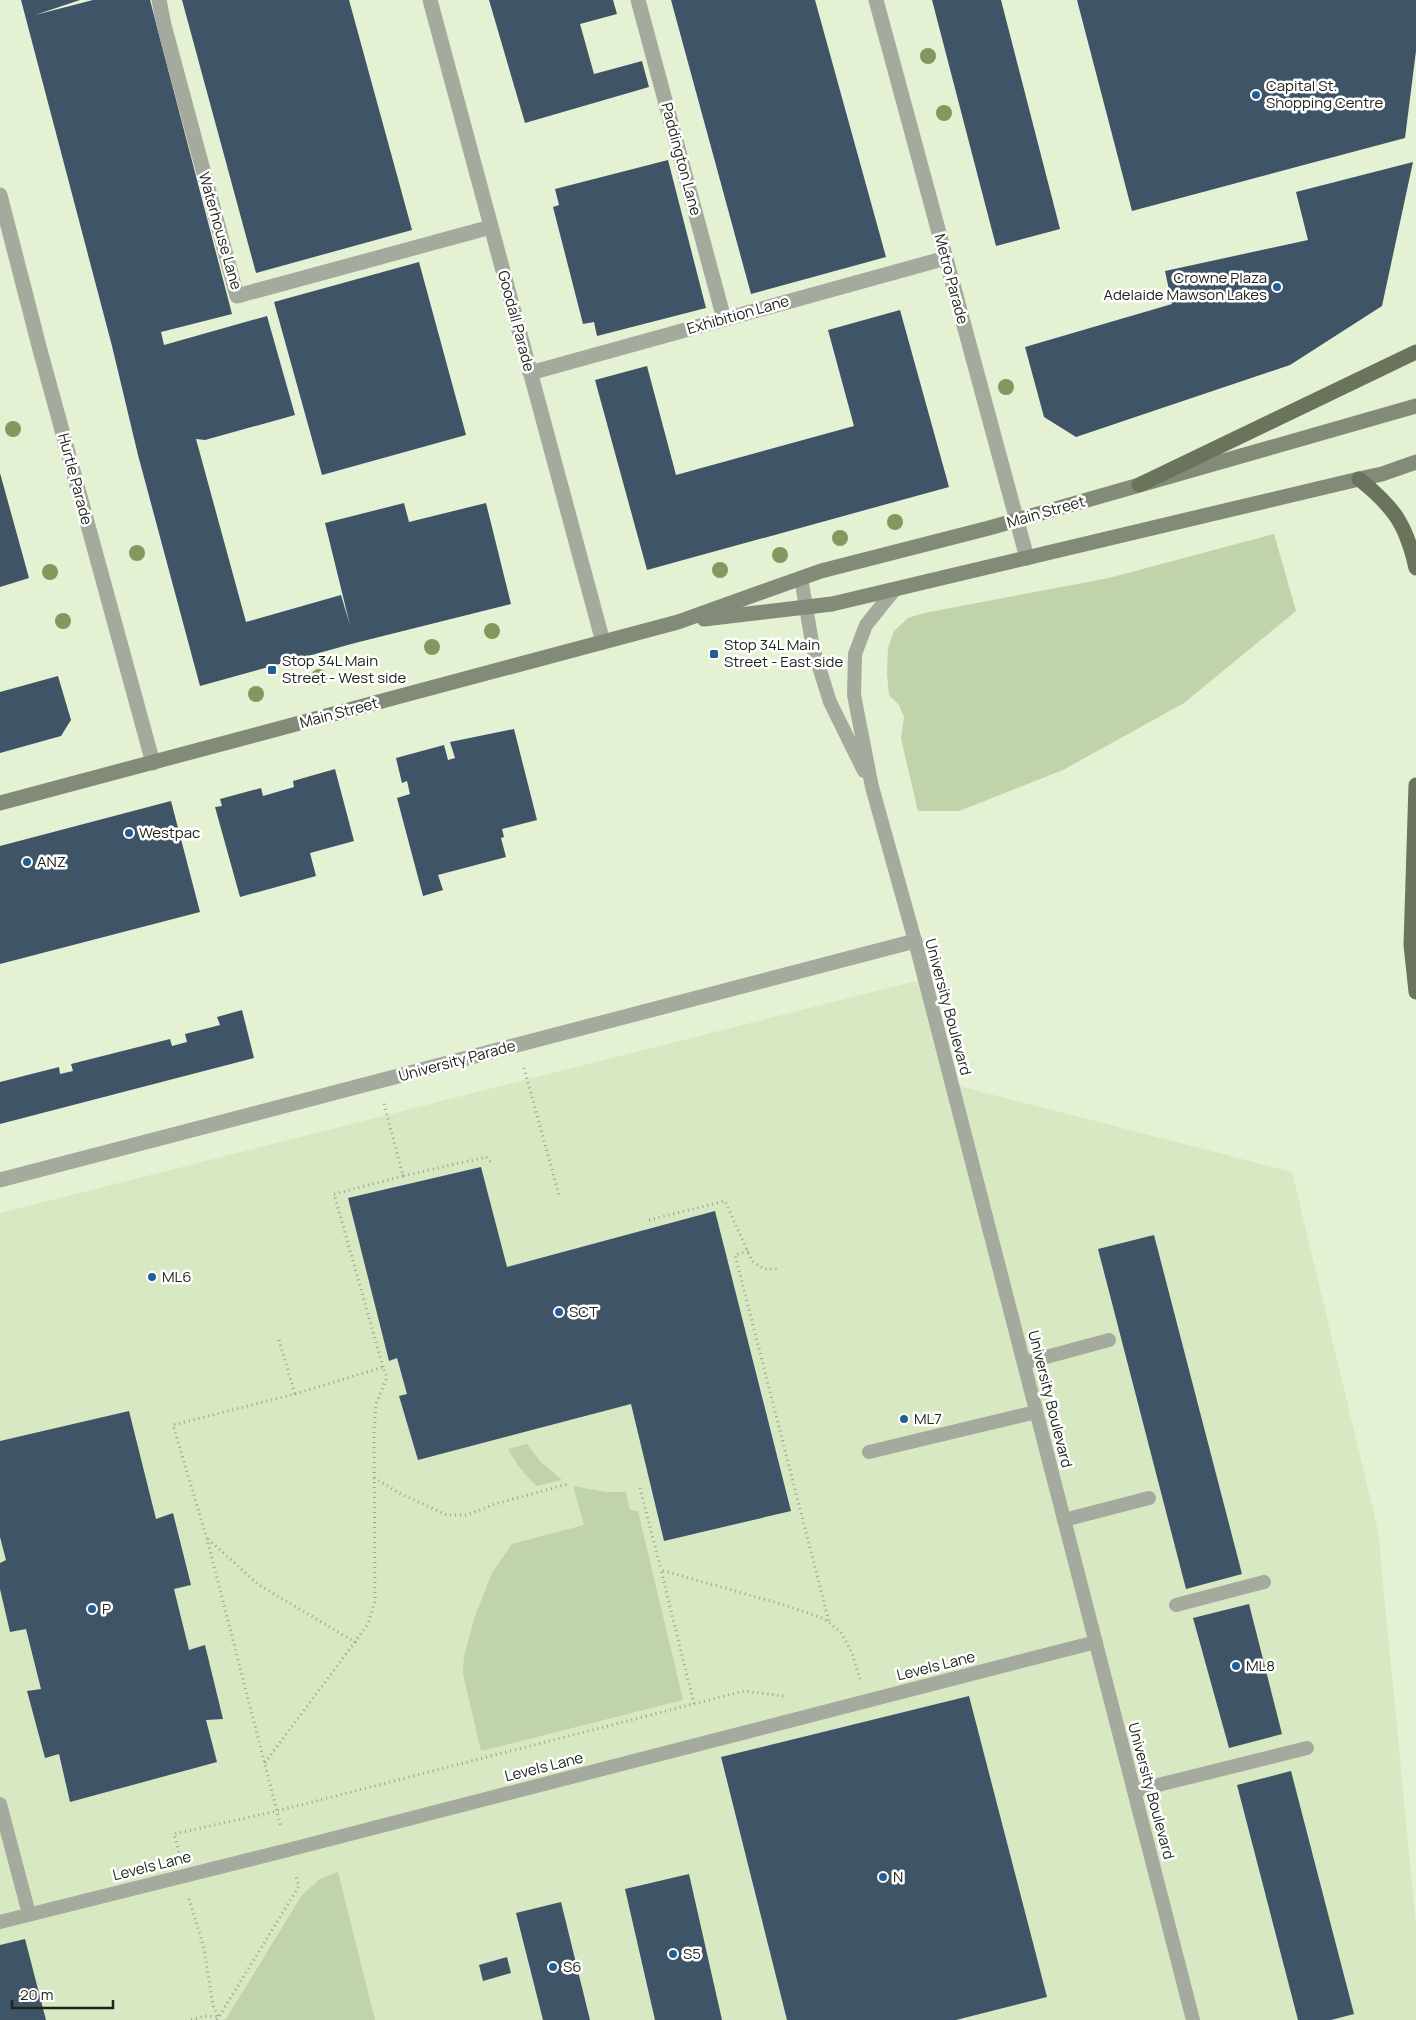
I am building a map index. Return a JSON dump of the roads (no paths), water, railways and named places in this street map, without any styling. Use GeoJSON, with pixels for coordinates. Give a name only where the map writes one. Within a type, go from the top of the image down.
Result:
{"type":"FeatureCollection","features":[{"type":"Feature","properties":{"kind":"main road"},"geometry":{"type":"LineString","coordinates":[[1139,485],[1416,352]]}},
{"type":"Feature","properties":{"kind":"main road"},"geometry":{"type":"LineString","coordinates":[[1359,480],[1380,496],[1399,519],[1410,542],[1416,568]]}},
{"type":"Feature","properties":{"kind":"main road"},"geometry":{"type":"LineString","coordinates":[[1416,785],[1411,945],[1416,992]]}},
{"type":"Feature","properties":{"kind":"street","name":"Waterhouse Lane"},"geometry":{"type":"LineString","coordinates":[[159,0],[164,25],[237,296],[491,227]]}},
{"type":"Feature","properties":{"kind":"street","name":"Goodall Parade"},"geometry":{"type":"LineString","coordinates":[[430,0],[602,642]]}},
{"type":"Feature","properties":{"kind":"street","name":"Paddington Lane"},"geometry":{"type":"LineString","coordinates":[[638,0],[724,319]]}},
{"type":"Feature","properties":{"kind":"street","name":"Metro Parade"},"geometry":{"type":"LineString","coordinates":[[876,0],[1026,558]]}},
{"type":"Feature","properties":{"kind":"street","name":"Hurtle Parade"},"geometry":{"type":"LineString","coordinates":[[0,195],[40,350],[153,763]]}},
{"type":"Feature","properties":{"kind":"street","name":"Exhibition Lane"},"geometry":{"type":"LineString","coordinates":[[530,373],[946,258]]}},
{"type":"Feature","properties":{"kind":"street","name":"Main Street"},"geometry":{"type":"LineString","coordinates":[[0,804],[678,622],[801,578],[1016,520],[1416,406]]}},
{"type":"Feature","properties":{"kind":"street","name":"Main Street"},"geometry":{"type":"LineString","coordinates":[[678,622],[832,604],[1359,480],[1416,462]]}},
{"type":"Feature","properties":{"kind":"street","name":"University Parade"},"geometry":{"type":"LineString","coordinates":[[0,1180],[914,941]]}},
{"type":"Feature","properties":{"kind":"lane","name":"University Boulevard"},"geometry":{"type":"LineString","coordinates":[[801,578],[813,648],[830,702],[872,787]]}},
{"type":"Feature","properties":{"kind":"lane","name":"University Boulevard"},"geometry":{"type":"LineString","coordinates":[[895,589],[866,625],[855,654],[854,695],[872,787],[1024,1363],[1193,2020]]}},
{"type":"Feature","properties":{"kind":"lane"},"geometry":{"type":"LineString","coordinates":[[1024,1363],[1109,1340]]}},
{"type":"Feature","properties":{"kind":"lane"},"geometry":{"type":"LineString","coordinates":[[869,1452],[1036,1412]]}},
{"type":"Feature","properties":{"kind":"lane"},"geometry":{"type":"LineString","coordinates":[[1064,1520],[1149,1498]]}},
{"type":"Feature","properties":{"kind":"lane"},"geometry":{"type":"LineString","coordinates":[[1176,1605],[1264,1582]]}},
{"type":"Feature","properties":{"kind":"lane","name":"Levels Lane"},"geometry":{"type":"LineString","coordinates":[[0,1922],[288,1850],[1096,1642]]}},
{"type":"Feature","properties":{"kind":"lane"},"geometry":{"type":"LineString","coordinates":[[1134,1791],[1307,1748]]}},
{"type":"Feature","properties":{"kind":"lane"},"geometry":{"type":"LineString","coordinates":[[0,1804],[30,1914]]}},
{"type":"Feature","properties":{"kind":"place","name":"Capital St. Shopping Centre"},"geometry":{"type":"Point","coordinates":[1256,95]}},
{"type":"Feature","properties":{"kind":"place","name":"Crowne Plaza Adelaide Mawson Lakes"},"geometry":{"type":"Point","coordinates":[1277,287]}},
{"type":"Feature","properties":{"kind":"place","name":"Stop 34L Main Street - East side"},"geometry":{"type":"Point","coordinates":[714,654]}},
{"type":"Feature","properties":{"kind":"place","name":"Stop 34L Main Street - West side"},"geometry":{"type":"Point","coordinates":[272,670]}},
{"type":"Feature","properties":{"kind":"place","name":"Westpac"},"geometry":{"type":"Point","coordinates":[129,833]}},
{"type":"Feature","properties":{"kind":"place","name":"ANZ"},"geometry":{"type":"Point","coordinates":[27,862]}},
{"type":"Feature","properties":{"kind":"place","name":"ML6"},"geometry":{"type":"Point","coordinates":[152,1277]}},
{"type":"Feature","properties":{"kind":"place","name":"SCT"},"geometry":{"type":"Point","coordinates":[559,1312]}},
{"type":"Feature","properties":{"kind":"place","name":"ML7"},"geometry":{"type":"Point","coordinates":[904,1419]}},
{"type":"Feature","properties":{"kind":"place","name":"P"},"geometry":{"type":"Point","coordinates":[92,1609]}},
{"type":"Feature","properties":{"kind":"place","name":"ML8"},"geometry":{"type":"Point","coordinates":[1236,1666]}},
{"type":"Feature","properties":{"kind":"place","name":"N"},"geometry":{"type":"Point","coordinates":[883,1877]}},
{"type":"Feature","properties":{"kind":"place","name":"S5"},"geometry":{"type":"Point","coordinates":[673,1954]}},
{"type":"Feature","properties":{"kind":"place","name":"S6"},"geometry":{"type":"Point","coordinates":[553,1967]}}]}
